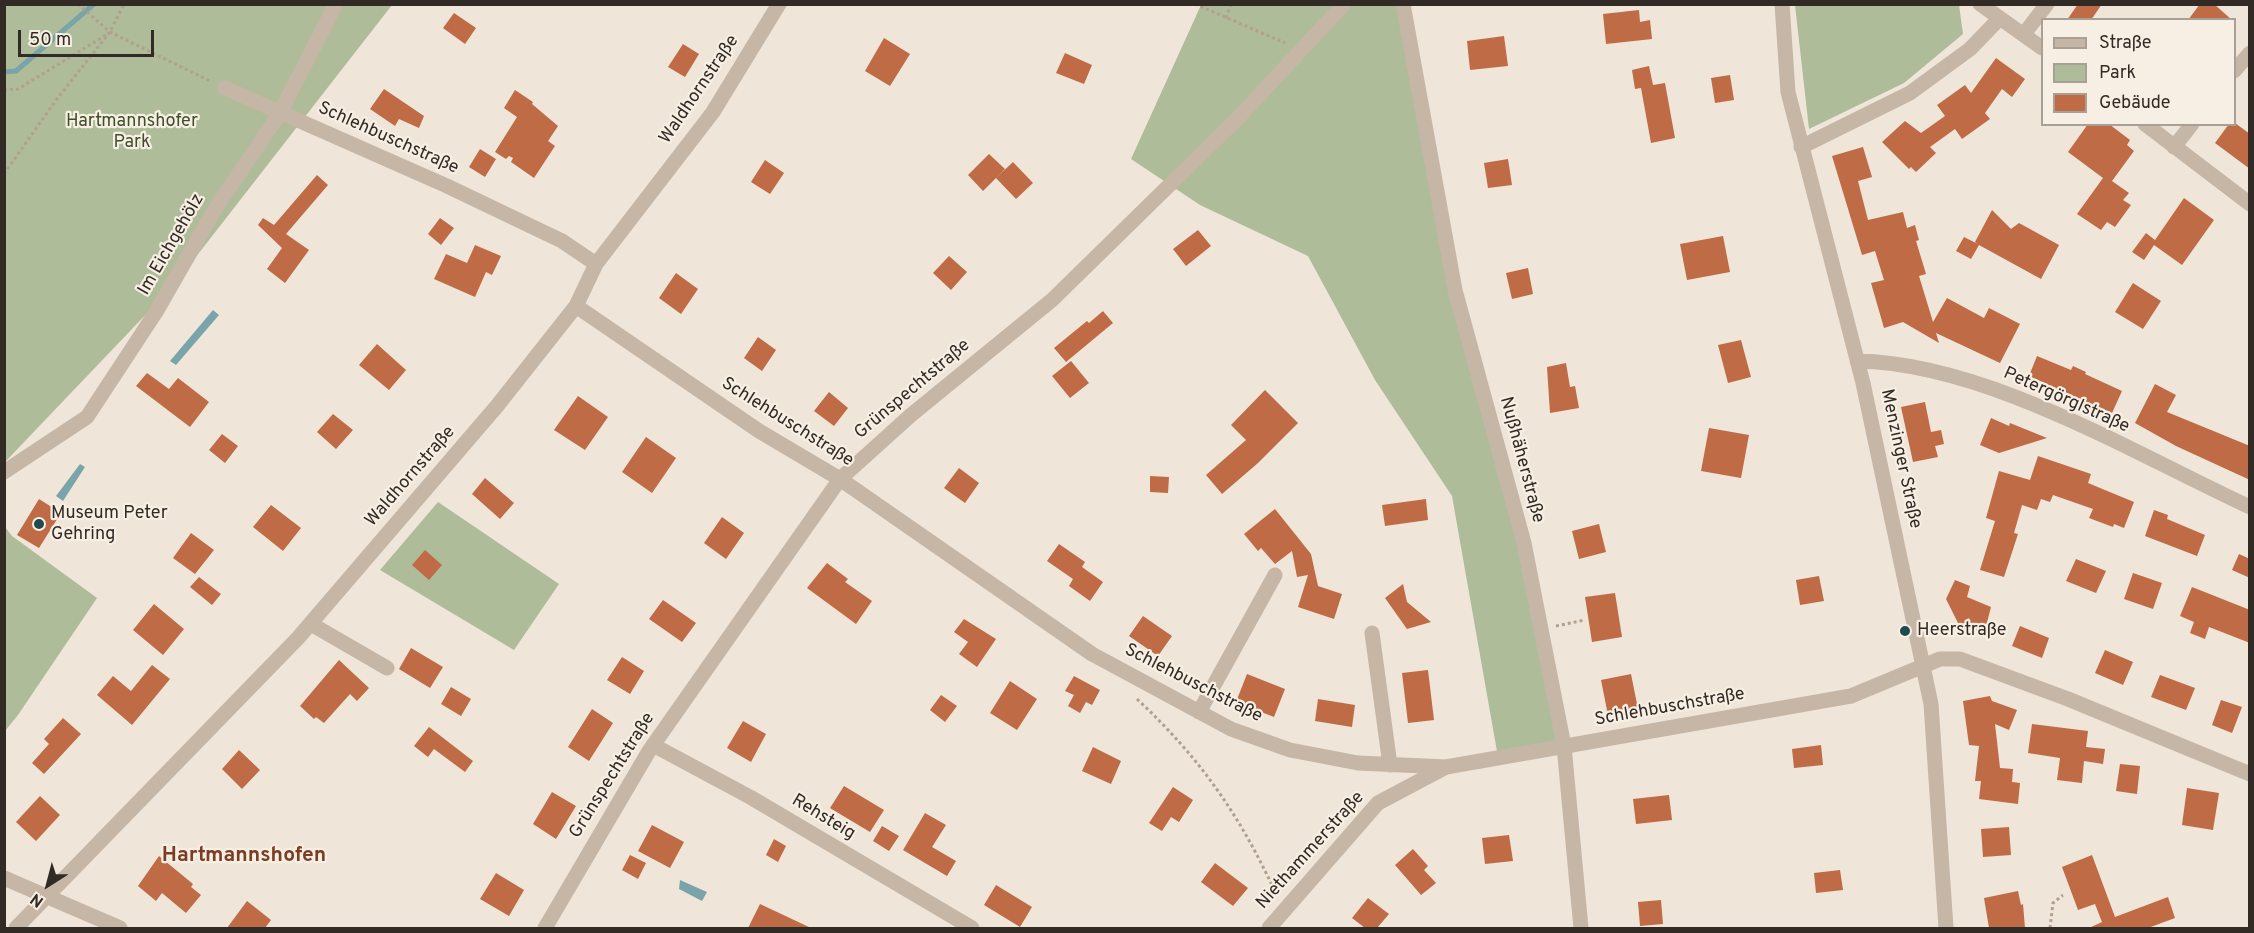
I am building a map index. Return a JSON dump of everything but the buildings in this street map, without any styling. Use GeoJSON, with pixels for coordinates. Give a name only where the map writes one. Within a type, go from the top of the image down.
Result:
{"type":"FeatureCollection","features":[{"type":"Feature","properties":{"kind":"street","name":"Im Eichgehölz"},"geometry":{"type":"LineString","coordinates":[[4,472],[87,417],[156,312],[215,208],[280,113],[336,4]]}},
{"type":"Feature","properties":{"kind":"street","name":"Waldhornstraße"},"geometry":{"type":"LineString","coordinates":[[16,928],[311,624],[497,406],[576,306],[596,264],[713,112],[779,4]]}},
{"type":"Feature","properties":{"kind":"street","name":"Grünspechtstraße"},"geometry":{"type":"LineString","coordinates":[[545,928],[653,745],[840,479],[911,415],[1052,300],[1172,186],[1344,4]]}},
{"type":"Feature","properties":{"kind":"street","name":"Nußhäherstraße"},"geometry":{"type":"LineString","coordinates":[[1403,4],[1455,290],[1524,543],[1564,746],[1581,928]]}},
{"type":"Feature","properties":{"kind":"street","name":"Menzinger Straße"},"geometry":{"type":"LineString","coordinates":[[1782,4],[1788,92],[1857,361],[1931,704],[1946,928]]}},
{"type":"Feature","properties":{"kind":"street"},"geometry":{"type":"LineString","coordinates":[[1980,4],[2041,47]]}},
{"type":"Feature","properties":{"kind":"street"},"geometry":{"type":"LineString","coordinates":[[2024,34],[2047,4]]}},
{"type":"Feature","properties":{"kind":"street"},"geometry":{"type":"LineString","coordinates":[[1801,147],[1910,93],[1970,49],[1999,19]]}},
{"type":"Feature","properties":{"kind":"street"},"geometry":{"type":"LineString","coordinates":[[2236,71],[2250,53]]}},
{"type":"Feature","properties":{"kind":"street","name":"Schlehbuschstraße"},"geometry":{"type":"LineString","coordinates":[[225,88],[447,186],[562,241],[596,264]]}},
{"type":"Feature","properties":{"kind":"street"},"geometry":{"type":"LineString","coordinates":[[2148,126],[2250,204]]}},
{"type":"Feature","properties":{"kind":"street"},"geometry":{"type":"LineString","coordinates":[[2174,147],[2190,126]]}},
{"type":"Feature","properties":{"kind":"street","name":"Schlehbuschstraße"},"geometry":{"type":"LineString","coordinates":[[576,306],[759,431],[840,479],[1092,654],[1231,729],[1290,750],[1347,761],[1446,767],[1851,696],[1923,666]]}},
{"type":"Feature","properties":{"kind":"street","name":"Petergörglstraße"},"geometry":{"type":"LineString","coordinates":[[1857,361],[1885,362],[1948,376],[2035,405],[2250,507]]}},
{"type":"Feature","properties":{"kind":"street"},"geometry":{"type":"LineString","coordinates":[[1199,712],[1275,575]]}},
{"type":"Feature","properties":{"kind":"street"},"geometry":{"type":"LineString","coordinates":[[311,624],[387,668]]}},
{"type":"Feature","properties":{"kind":"street"},"geometry":{"type":"LineString","coordinates":[[1372,633],[1390,765]]}},
{"type":"Feature","properties":{"kind":"street"},"geometry":{"type":"LineString","coordinates":[[1923,666],[1940,659],[1960,659],[2068,699],[2250,774]]}},
{"type":"Feature","properties":{"kind":"street","name":"Rehsteig"},"geometry":{"type":"LineString","coordinates":[[653,745],[750,797],[972,928]]}},
{"type":"Feature","properties":{"kind":"street","name":"Niethammerstraße"},"geometry":{"type":"LineString","coordinates":[[1269,928],[1378,803],[1446,767]]}},
{"type":"Feature","properties":{"kind":"street"},"geometry":{"type":"LineString","coordinates":[[4,878],[120,928]]}},
{"type":"Feature","properties":{"kind":"path"},"geometry":{"type":"LineString","coordinates":[[4,174],[56,100],[110,32],[124,4]]}},
{"type":"Feature","properties":{"kind":"path"},"geometry":{"type":"LineString","coordinates":[[1195,4],[1301,50]]}},
{"type":"Feature","properties":{"kind":"path"},"geometry":{"type":"LineString","coordinates":[[1226,18],[1231,4]]}},
{"type":"Feature","properties":{"kind":"path"},"geometry":{"type":"LineString","coordinates":[[80,6],[110,32],[225,88]]}},
{"type":"Feature","properties":{"kind":"path"},"geometry":{"type":"LineString","coordinates":[[4,90],[18,89],[110,32]]}},
{"type":"Feature","properties":{"kind":"path"},"geometry":{"type":"LineString","coordinates":[[1564,624],[1585,620]]}},
{"type":"Feature","properties":{"kind":"path"},"geometry":{"type":"LineString","coordinates":[[1130,691],[1190,752],[1220,791],[1259,856],[1283,910]]}},
{"type":"Feature","properties":{"kind":"path"},"geometry":{"type":"LineString","coordinates":[[2050,928],[2053,903],[2063,895]]}},
{"type":"Feature","properties":{"kind":"green space","name":"Hartmannshofer Park"},"geometry":{"type":"Polygon","coordinates":[[[5,5],[392,5],[174,285],[5,462],[5,5]]]}},
{"type":"Feature","properties":{"kind":"green space"},"geometry":{"type":"Polygon","coordinates":[[[1201,5],[1403,5],[1455,290],[1524,543],[1564,746],[1498,757],[1452,496],[1375,380],[1308,256],[1200,205],[1131,159],[1201,5]]]}},
{"type":"Feature","properties":{"kind":"green space"},"geometry":{"type":"Polygon","coordinates":[[[1795,5],[1959,5],[1963,34],[1904,83],[1809,129],[1795,5]]]}},
{"type":"Feature","properties":{"kind":"green space"},"geometry":{"type":"Polygon","coordinates":[[[438,502],[559,584],[514,650],[380,570],[438,502]]]}},
{"type":"Feature","properties":{"kind":"green space"},"geometry":{"type":"Polygon","coordinates":[[[5,527],[12,536],[97,598],[5,731],[5,527]]]}},
{"type":"Feature","properties":{"kind":"water"},"geometry":{"type":"Polygon","coordinates":[[[213,310],[219,315],[176,365],[170,361],[213,310]]]}},
{"type":"Feature","properties":{"kind":"water"},"geometry":{"type":"Polygon","coordinates":[[[80,464],[85,467],[63,501],[56,496],[80,464]]]}},
{"type":"Feature","properties":{"kind":"water"},"geometry":{"type":"Polygon","coordinates":[[[680,880],[707,892],[702,901],[679,889],[680,880]]]}},
{"type":"Feature","properties":{"kind":"waterway"},"geometry":{"type":"LineString","coordinates":[[4,72],[16,71],[94,4]]}},
{"type":"Feature","properties":{"kind":"place","name":"Museum Peter Gehring"},"geometry":{"type":"Point","coordinates":[39,524]}},
{"type":"Feature","properties":{"kind":"place","name":"Heerstraße"},"geometry":{"type":"Point","coordinates":[1905,631]}},
{"type":"Feature","properties":{"kind":"district","name":"Hartmannshofen"},"geometry":{"type":"Point","coordinates":[244,857]}}]}
